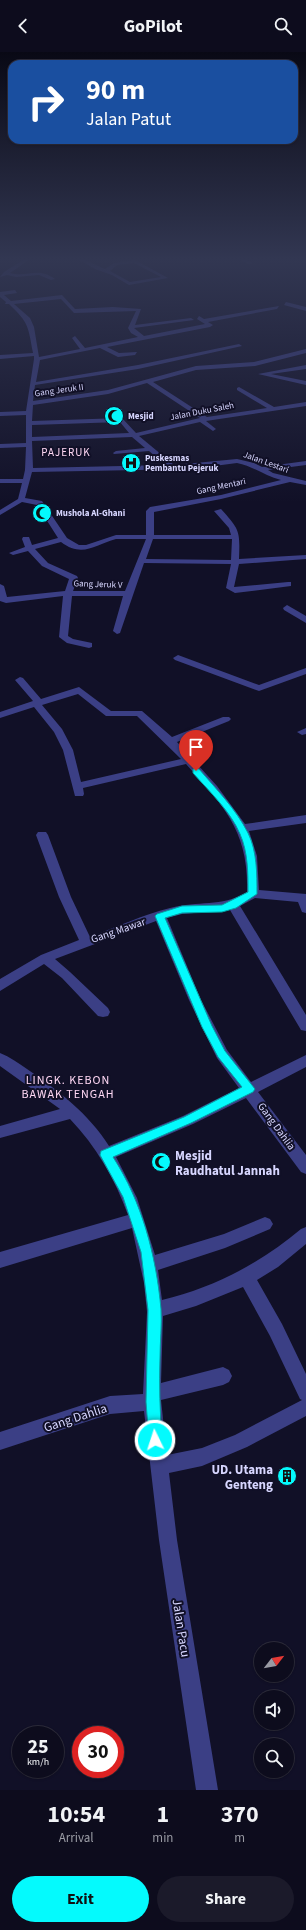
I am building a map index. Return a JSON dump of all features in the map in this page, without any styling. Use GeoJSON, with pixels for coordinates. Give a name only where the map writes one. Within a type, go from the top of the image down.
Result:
{"type":"FeatureCollection","features":[{"type":"Feature","properties":{"kind":"street"},"geometry":{"type":"LineString","coordinates":[[21,500],[29,470],[29,413],[37,356],[34,340]]}},
{"type":"Feature","properties":{"kind":"street"},"geometry":{"type":"LineString","coordinates":[[77,340],[84,350]]}},
{"type":"Feature","properties":{"kind":"street"},"geometry":{"type":"LineString","coordinates":[[0,357],[37,356],[84,350],[133,340]]}},
{"type":"Feature","properties":{"kind":"street"},"geometry":{"type":"LineString","coordinates":[[32,384],[151,364],[239,346]]}},
{"type":"Feature","properties":{"kind":"street"},"geometry":{"type":"LineString","coordinates":[[102,347],[120,355],[135,353]]}},
{"type":"Feature","properties":{"kind":"street","name":"Gang Jeruk II"},"geometry":{"type":"LineString","coordinates":[[30,403],[94,394],[196,368],[255,364],[306,351]]}},
{"type":"Feature","properties":{"kind":"street"},"geometry":{"type":"LineString","coordinates":[[306,367],[261,374],[306,383]]}},
{"type":"Feature","properties":{"kind":"street"},"geometry":{"type":"LineString","coordinates":[[148,381],[203,420],[213,429]]}},
{"type":"Feature","properties":{"kind":"street"},"geometry":{"type":"LineString","coordinates":[[239,389],[272,408]]}},
{"type":"Feature","properties":{"kind":"street","name":"Jalan Duku Saleh"},"geometry":{"type":"LineString","coordinates":[[0,446],[29,442],[134,435],[203,420],[272,408],[306,404]]}},
{"type":"Feature","properties":{"kind":"street"},"geometry":{"type":"LineString","coordinates":[[0,414],[29,413]]}},
{"type":"Feature","properties":{"kind":"street"},"geometry":{"type":"LineString","coordinates":[[29,423],[122,420],[134,435],[172,467]]}},
{"type":"Feature","properties":{"kind":"street"},"geometry":{"type":"LineString","coordinates":[[116,453],[150,449]]}},
{"type":"Feature","properties":{"kind":"street","name":"Jalan Lestari"},"geometry":{"type":"LineString","coordinates":[[29,470],[191,467],[238,461],[262,469],[271,475],[306,483]]}},
{"type":"Feature","properties":{"kind":"street"},"geometry":{"type":"LineString","coordinates":[[262,469],[306,463]]}},
{"type":"Feature","properties":{"kind":"street","name":"Gang Mentari"},"geometry":{"type":"LineString","coordinates":[[157,507],[207,500],[289,480]]}},
{"type":"Feature","properties":{"kind":"street"},"geometry":{"type":"LineString","coordinates":[[0,482],[26,481]]}},
{"type":"Feature","properties":{"kind":"street"},"geometry":{"type":"LineString","coordinates":[[0,513],[21,500],[35,501],[40,504],[62,539],[71,546],[80,548],[89,547],[101,540],[116,537],[236,537]]}},
{"type":"Feature","properties":{"kind":"street","name":"Gang Jeruk V"},"geometry":{"type":"LineString","coordinates":[[29,548],[31,553],[45,565],[74,579],[68,593],[128,594],[150,538],[150,511],[157,507]]}},
{"type":"Feature","properties":{"kind":"street"},"geometry":{"type":"LineString","coordinates":[[218,511],[233,526],[236,537],[235,562],[230,588],[233,590],[288,584]]}},
{"type":"Feature","properties":{"kind":"street"},"geometry":{"type":"LineString","coordinates":[[26,539],[29,548]]}},
{"type":"Feature","properties":{"kind":"street"},"geometry":{"type":"LineString","coordinates":[[13,553],[62,539]]}},
{"type":"Feature","properties":{"kind":"street"},"geometry":{"type":"LineString","coordinates":[[142,561],[235,562],[306,557]]}},
{"type":"Feature","properties":{"kind":"street"},"geometry":{"type":"LineString","coordinates":[[0,586],[3,599],[6,600],[68,593],[63,637],[70,641],[90,645]]}},
{"type":"Feature","properties":{"kind":"street"},"geometry":{"type":"LineString","coordinates":[[117,631],[128,594]]}},
{"type":"Feature","properties":{"kind":"street"},"geometry":{"type":"LineString","coordinates":[[287,608],[306,620]]}},
{"type":"Feature","properties":{"kind":"street"},"geometry":{"type":"LineString","coordinates":[[178,658],[259,688],[306,671]]}},
{"type":"Feature","properties":{"kind":"street"},"geometry":{"type":"LineString","coordinates":[[20,680],[58,731],[68,750],[78,790],[187,761]]}},
{"type":"Feature","properties":{"kind":"street"},"geometry":{"type":"LineString","coordinates":[[0,715],[79,690],[109,714],[139,713],[169,742],[223,801],[242,828],[252,863],[253,894],[304,898],[306,909]]}},
{"type":"Feature","properties":{"kind":"street"},"geometry":{"type":"LineString","coordinates":[[169,742],[226,719]]}},
{"type":"Feature","properties":{"kind":"street"},"geometry":{"type":"LineString","coordinates":[[242,828],[306,820]]}},
{"type":"Feature","properties":{"kind":"street"},"geometry":{"type":"LineString","coordinates":[[42,835],[65,897],[86,942]]}},
{"type":"Feature","properties":{"kind":"street","name":"Gang Mawar"},"geometry":{"type":"LineString","coordinates":[[0,986],[10,978],[45,958],[86,942],[160,916],[182,910],[222,908],[232,905],[253,894]]}},
{"type":"Feature","properties":{"kind":"street"},"geometry":{"type":"LineString","coordinates":[[232,905],[306,1026]]}},
{"type":"Feature","properties":{"kind":"street","name":"Gang Dahlia"},"geometry":{"type":"LineString","coordinates":[[160,916],[207,1027],[222,1054],[306,1167]]}},
{"type":"Feature","properties":{"kind":"street"},"geometry":{"type":"LineString","coordinates":[[45,958],[85,992],[103,1012]]}},
{"type":"Feature","properties":{"kind":"street","name":"Jalan Pacu"},"geometry":{"type":"LineString","coordinates":[[0,1059],[43,1087],[72,1112],[93,1136],[120,1178],[137,1219],[149,1265],[154,1310],[152,1398],[159,1466],[168,1540],[206,1790]]}},
{"type":"Feature","properties":{"kind":"street"},"geometry":{"type":"LineString","coordinates":[[105,1155],[188,1120],[306,1061]]}},
{"type":"Feature","properties":{"kind":"street"},"geometry":{"type":"LineString","coordinates":[[0,1132],[72,1112]]}},
{"type":"Feature","properties":{"kind":"street"},"geometry":{"type":"LineString","coordinates":[[0,1260],[137,1219]]}},
{"type":"Feature","properties":{"kind":"street"},"geometry":{"type":"LineString","coordinates":[[149,1265],[225,1241],[265,1224]]}},
{"type":"Feature","properties":{"kind":"street"},"geometry":{"type":"LineString","coordinates":[[154,1310],[186,1303],[247,1278],[295,1244],[306,1234]]}},
{"type":"Feature","properties":{"kind":"street"},"geometry":{"type":"LineString","coordinates":[[247,1278],[276,1330],[306,1393]]}},
{"type":"Feature","properties":{"kind":"street","name":"Gang Dahlia"},"geometry":{"type":"LineString","coordinates":[[0,1441],[110,1406],[152,1398],[223,1376]]}},
{"type":"Feature","properties":{"kind":"street"},"geometry":{"type":"LineString","coordinates":[[159,1466],[202,1457],[215,1452],[241,1441],[306,1407]]}},
{"type":"Feature","properties":{"kind":"place","name":"Mesjid"},"geometry":{"type":"Point","coordinates":[114,416]}},
{"type":"Feature","properties":{"kind":"place","name":"Puskesmas Pembantu Pejeruk"},"geometry":{"type":"Point","coordinates":[131,463]}},
{"type":"Feature","properties":{"kind":"place","name":"Mushola Al-Ghani"},"geometry":{"type":"Point","coordinates":[42,513]}},
{"type":"Feature","properties":{"kind":"place","name":"Mesjid Raudhatul Jannah"},"geometry":{"type":"Point","coordinates":[161,1162]}},
{"type":"Feature","properties":{"kind":"place","name":"UD. Utama Genteng"},"geometry":{"type":"Point","coordinates":[287,1476]}},
{"type":"Feature","properties":{"kind":"district","name":"PAJERUK"},"geometry":{"type":"Point","coordinates":[66,452]}},
{"type":"Feature","properties":{"kind":"district","name":"LINGK. KEBON BAWAK TENGAH"},"geometry":{"type":"Point","coordinates":[68,1087]}},
{"type":"Feature","properties":{"kind":"route"},"geometry":{"type":"LineString","coordinates":[[155,1440],[152,1402],[155,1322],[147,1252],[129,1196],[120,1178],[105,1155],[210,1110],[249,1089],[222,1054],[207,1027],[160,916],[182,910],[222,908],[232,905],[253,894],[252,863],[245,834],[223,801],[196,771]]}}]}
